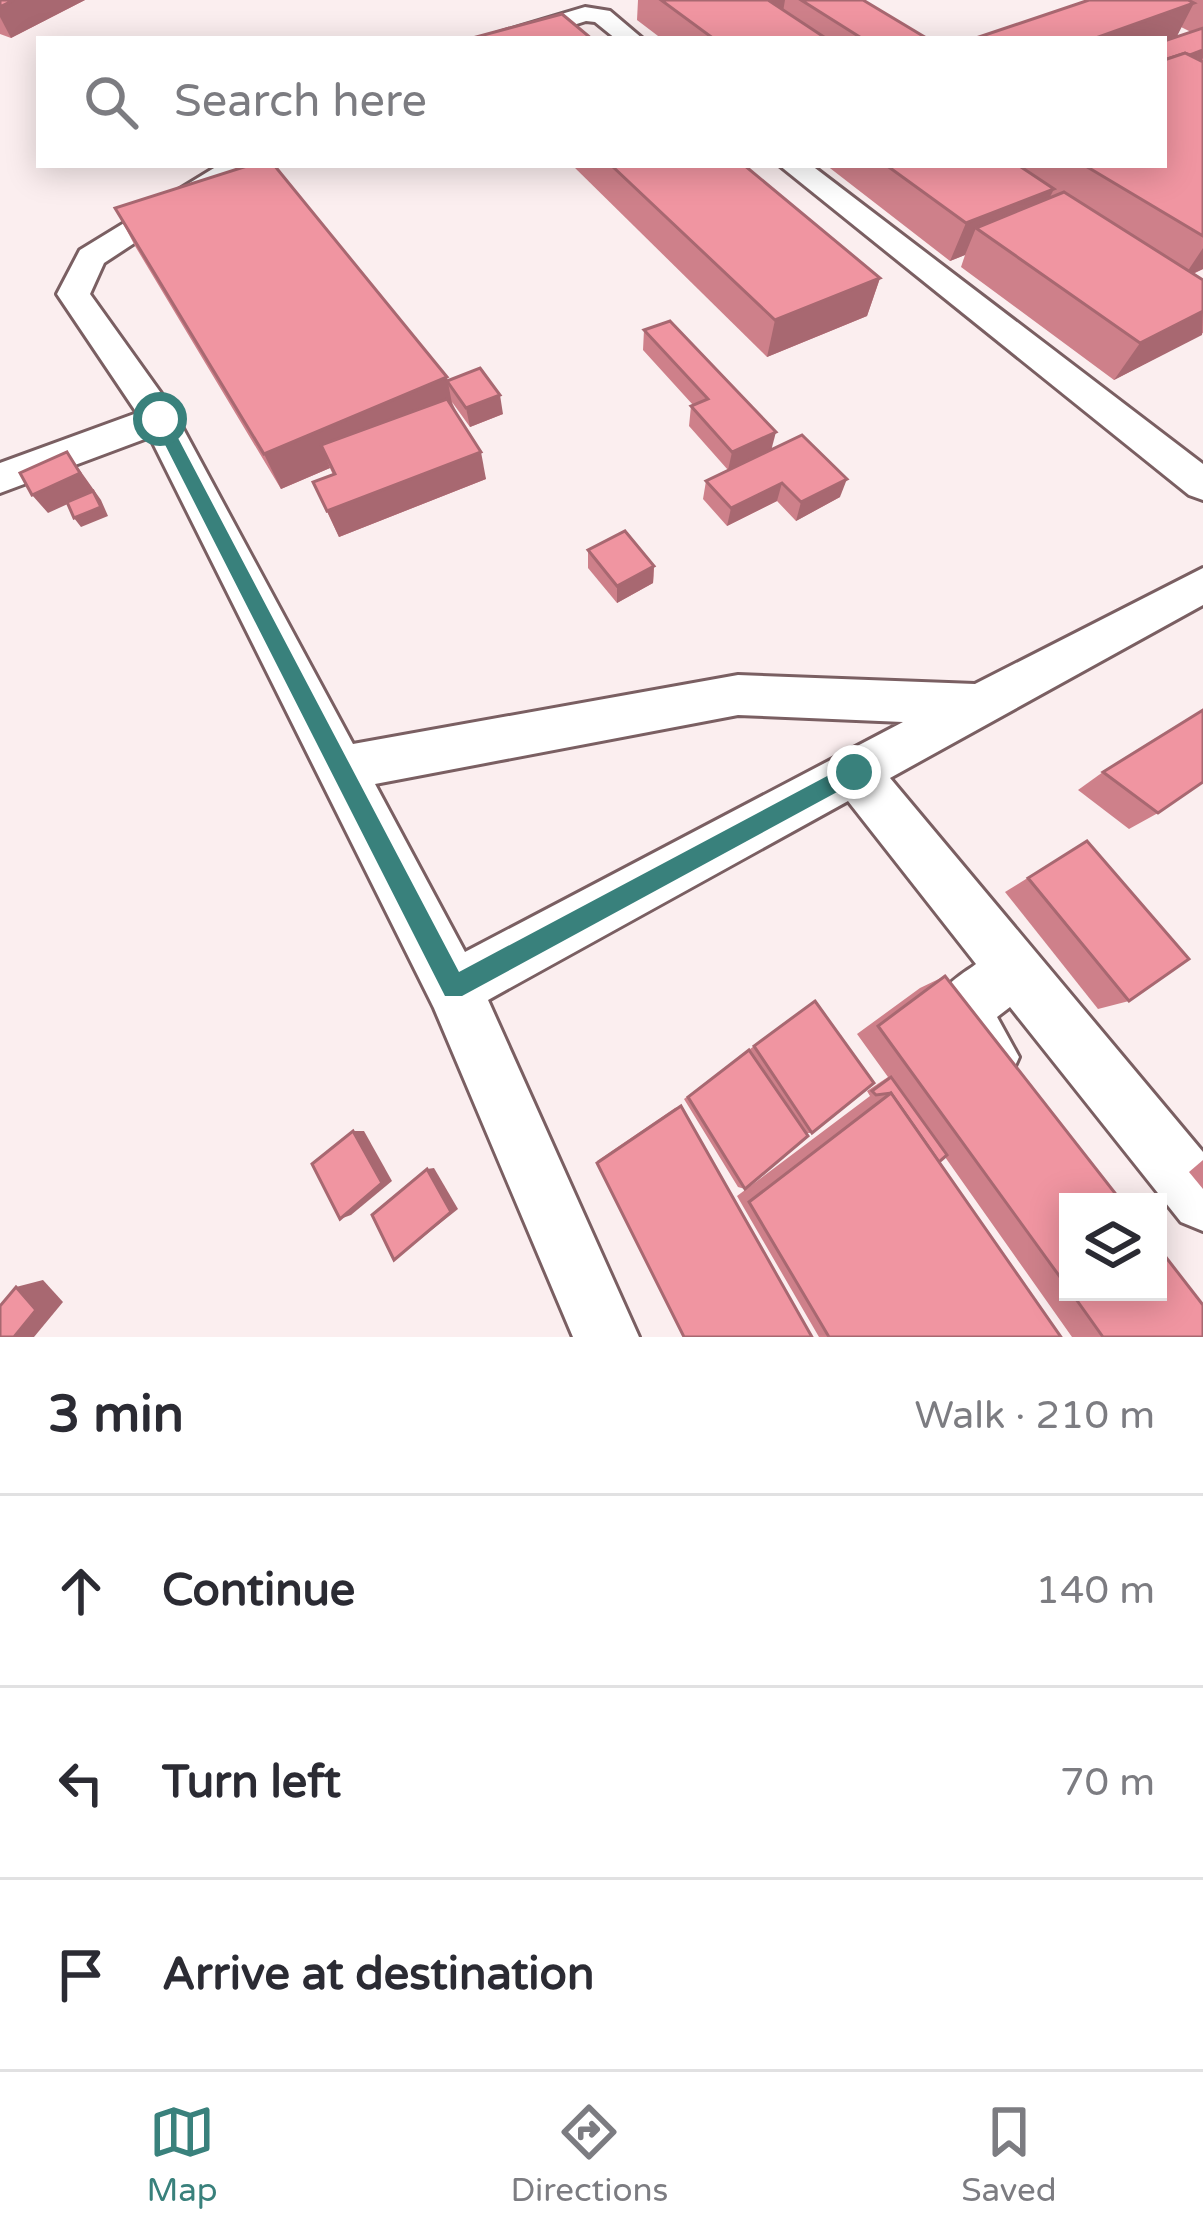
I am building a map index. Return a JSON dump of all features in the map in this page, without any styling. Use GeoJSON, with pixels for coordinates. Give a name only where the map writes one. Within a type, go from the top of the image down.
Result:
{"type":"FeatureCollection","features":[{"type":"Feature","properties":{"kind":"street"},"geometry":{"type":"LineString","coordinates":[[513,36],[572,17],[602,16],[641,5]]}},
{"type":"Feature","properties":{"kind":"street"},"geometry":{"type":"LineString","coordinates":[[602,16],[627,36]]}},
{"type":"Feature","properties":{"kind":"street"},"geometry":{"type":"LineString","coordinates":[[234,168],[91,257],[73,294],[160,419],[454,988],[606,1337]]}},
{"type":"Feature","properties":{"kind":"street"},"geometry":{"type":"LineString","coordinates":[[797,168],[1203,485]]}},
{"type":"Feature","properties":{"kind":"street"},"geometry":{"type":"LineString","coordinates":[[0,478],[160,419]]}},
{"type":"Feature","properties":{"kind":"street"},"geometry":{"type":"LineString","coordinates":[[454,988],[1203,585]]}},
{"type":"Feature","properties":{"kind":"street"},"geometry":{"type":"LineString","coordinates":[[340,768],[738,695],[979,705]]}},
{"type":"Feature","properties":{"kind":"street"},"geometry":{"type":"LineString","coordinates":[[854,772],[1203,1200]]}},
{"type":"Feature","properties":{"kind":"street"},"geometry":{"type":"LineString","coordinates":[[1014,970],[968,1005],[972,1034],[1016,1090]]}},
{"type":"Feature","properties":{"kind":"building"},"geometry":{"type":"Polygon","coordinates":[[[661,0],[768,0],[822,36],[710,36],[661,0]]]}},
{"type":"Feature","properties":{"kind":"building"},"geometry":{"type":"Polygon","coordinates":[[[801,0],[863,0],[923,36],[858,36],[801,0]]]}},
{"type":"Feature","properties":{"kind":"building"},"geometry":{"type":"Polygon","coordinates":[[[1089,0],[1194,3],[1101,36],[982,36],[1089,0]]]}},
{"type":"Feature","properties":{"kind":"building"},"geometry":{"type":"Polygon","coordinates":[[[562,14],[588,36],[480,36],[562,14]]]}},
{"type":"Feature","properties":{"kind":"building"},"geometry":{"type":"Polygon","coordinates":[[[1203,28],[1203,50],[1190,55],[1167,59],[1167,40],[1203,28]]]}},
{"type":"Feature","properties":{"kind":"building"},"geometry":{"type":"Polygon","coordinates":[[[1185,53],[1203,62],[1203,236],[1089,168],[1167,168],[1167,59],[1185,53]]]}},
{"type":"Feature","properties":{"kind":"building"},"geometry":{"type":"Polygon","coordinates":[[[241,168],[276,168],[447,377],[264,454],[115,208],[241,168]]]}},
{"type":"Feature","properties":{"kind":"building"},"geometry":{"type":"Polygon","coordinates":[[[614,168],[748,168],[880,278],[775,320],[614,168]]]}},
{"type":"Feature","properties":{"kind":"building"},"geometry":{"type":"Polygon","coordinates":[[[890,168],[1022,168],[1054,189],[966,223],[890,168]]]}},
{"type":"Feature","properties":{"kind":"building"},"geometry":{"type":"Polygon","coordinates":[[[1064,192],[1203,280],[1203,311],[1140,343],[976,228],[1064,192]]]}},
{"type":"Feature","properties":{"kind":"building"},"geometry":{"type":"Polygon","coordinates":[[[670,321],[776,432],[732,452],[691,406],[708,399],[644,330],[670,321]]]}},
{"type":"Feature","properties":{"kind":"building"},"geometry":{"type":"Polygon","coordinates":[[[480,368],[500,395],[466,408],[447,381],[480,368]]]}},
{"type":"Feature","properties":{"kind":"building"},"geometry":{"type":"Polygon","coordinates":[[[447,399],[481,452],[327,511],[313,482],[335,474],[321,445],[447,399]]]}},
{"type":"Feature","properties":{"kind":"building"},"geometry":{"type":"Polygon","coordinates":[[[802,435],[847,479],[801,502],[782,483],[731,508],[706,481],[802,435]]]}},
{"type":"Feature","properties":{"kind":"building"},"geometry":{"type":"Polygon","coordinates":[[[67,452],[80,473],[32,495],[20,473],[67,452]]]}},
{"type":"Feature","properties":{"kind":"building"},"geometry":{"type":"Polygon","coordinates":[[[93,491],[101,507],[74,518],[67,502],[93,491]]]}},
{"type":"Feature","properties":{"kind":"building"},"geometry":{"type":"Polygon","coordinates":[[[625,531],[654,566],[617,586],[588,550],[625,531]]]}},
{"type":"Feature","properties":{"kind":"building"},"geometry":{"type":"Polygon","coordinates":[[[1203,710],[1203,782],[1158,813],[1103,772],[1203,710]]]}},
{"type":"Feature","properties":{"kind":"building"},"geometry":{"type":"Polygon","coordinates":[[[1087,841],[1189,959],[1129,1001],[1028,878],[1087,841]]]}},
{"type":"Feature","properties":{"kind":"building"},"geometry":{"type":"Polygon","coordinates":[[[945,976],[1115,1193],[1059,1193],[1059,1276],[878,1026],[945,976]]]}},
{"type":"Feature","properties":{"kind":"building"},"geometry":{"type":"Polygon","coordinates":[[[815,1001],[874,1083],[812,1133],[754,1046],[815,1001]]]}},
{"type":"Feature","properties":{"kind":"building"},"geometry":{"type":"Polygon","coordinates":[[[749,1050],[808,1136],[745,1189],[688,1097],[749,1050]]]}},
{"type":"Feature","properties":{"kind":"building"},"geometry":{"type":"Polygon","coordinates":[[[891,1077],[947,1155],[939,1162],[891,1093],[872,1091],[891,1077]]]}},
{"type":"Feature","properties":{"kind":"building"},"geometry":{"type":"Polygon","coordinates":[[[891,1093],[1061,1337],[829,1337],[749,1202],[891,1093]]]}},
{"type":"Feature","properties":{"kind":"building"},"geometry":{"type":"Polygon","coordinates":[[[681,1106],[812,1337],[684,1337],[597,1163],[681,1106]]]}},
{"type":"Feature","properties":{"kind":"building"},"geometry":{"type":"Polygon","coordinates":[[[353,1131],[382,1183],[340,1219],[312,1164],[353,1131]]]}},
{"type":"Feature","properties":{"kind":"building"},"geometry":{"type":"Polygon","coordinates":[[[427,1169],[451,1212],[394,1260],[372,1215],[427,1169]]]}},
{"type":"Feature","properties":{"kind":"building"},"geometry":{"type":"Polygon","coordinates":[[[1167,1259],[1203,1305],[1203,1337],[1103,1337],[1077,1301],[1167,1301],[1167,1259]]]}},
{"type":"Feature","properties":{"kind":"building"},"geometry":{"type":"Polygon","coordinates":[[[16,1287],[36,1310],[14,1337],[0,1337],[0,1306],[16,1287]]]}},
{"type":"Feature","properties":{"kind":"route"},"geometry":{"type":"LineString","coordinates":[[160,419],[454,988],[854,772]]}}]}
